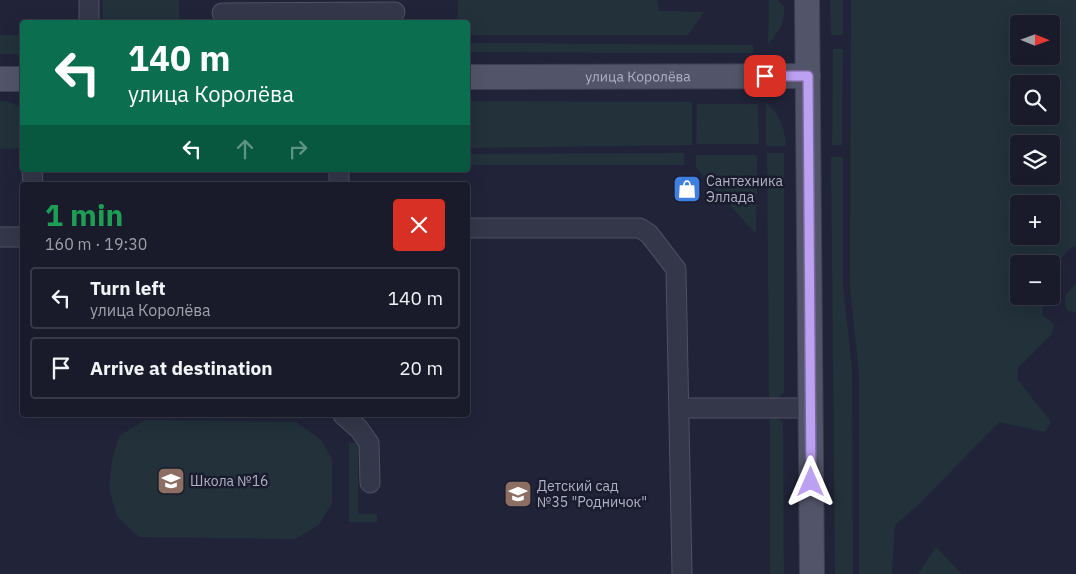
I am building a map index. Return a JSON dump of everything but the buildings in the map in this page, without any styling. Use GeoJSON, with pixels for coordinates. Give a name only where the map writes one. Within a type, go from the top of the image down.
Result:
{"type":"FeatureCollection","features":[{"type":"Feature","properties":{"kind":"main road"},"geometry":{"type":"LineString","coordinates":[[807,0],[812,574]]}},
{"type":"Feature","properties":{"kind":"main road","name":"улица Королёва"},"geometry":{"type":"LineString","coordinates":[[470,77],[808,76]]}},
{"type":"Feature","properties":{"kind":"main road"},"geometry":{"type":"LineString","coordinates":[[0,79],[20,79]]}},
{"type":"Feature","properties":{"kind":"lane"},"geometry":{"type":"LineString","coordinates":[[89,0],[90,20]]}},
{"type":"Feature","properties":{"kind":"lane"},"geometry":{"type":"LineString","coordinates":[[222,13],[395,11]]}},
{"type":"Feature","properties":{"kind":"lane"},"geometry":{"type":"LineString","coordinates":[[470,228],[640,228],[650,234],[676,269],[682,574]]}},
{"type":"Feature","properties":{"kind":"lane"},"geometry":{"type":"LineString","coordinates":[[0,237],[20,237]]}},
{"type":"Feature","properties":{"kind":"lane"},"geometry":{"type":"LineString","coordinates":[[679,408],[810,408]]}},
{"type":"Feature","properties":{"kind":"lane"},"geometry":{"type":"LineString","coordinates":[[345,417],[359,429],[369,443],[370,484]]}},
{"type":"Feature","properties":{"kind":"shaded area"},"geometry":{"type":"Polygon","coordinates":[[[102,0],[179,0],[179,20],[103,20],[102,0]]]}},
{"type":"Feature","properties":{"kind":"shaded area"},"geometry":{"type":"Polygon","coordinates":[[[458,0],[657,0],[659,11],[704,12],[688,35],[470,35],[470,20],[458,20],[458,0]]]}},
{"type":"Feature","properties":{"kind":"shaded area"},"geometry":{"type":"Polygon","coordinates":[[[769,0],[778,0],[784,7],[784,13],[780,27],[768,44],[769,0]]]}},
{"type":"Feature","properties":{"kind":"shaded area"},"geometry":{"type":"Polygon","coordinates":[[[830,0],[843,0],[843,35],[831,35],[830,0]]]}},
{"type":"Feature","properties":{"kind":"shaded area"},"geometry":{"type":"Polygon","coordinates":[[[851,0],[1076,0],[1076,246],[1070,248],[1060,260],[1060,255],[1010,255],[1010,305],[1044,305],[1042,315],[1054,324],[1052,334],[1018,368],[1017,379],[1051,422],[1045,432],[999,422],[920,503],[895,525],[892,574],[859,574],[859,374],[850,288],[851,0]]]}},
{"type":"Feature","properties":{"kind":"shaded area"},"geometry":{"type":"Polygon","coordinates":[[[0,35],[20,35],[20,54],[0,54],[0,35]]]}},
{"type":"Feature","properties":{"kind":"shaded area"},"geometry":{"type":"Polygon","coordinates":[[[470,43],[753,45],[753,53],[470,52],[470,43]]]}},
{"type":"Feature","properties":{"kind":"shaded area"},"geometry":{"type":"Polygon","coordinates":[[[833,49],[843,49],[842,145],[832,145],[833,49]]]}},
{"type":"Feature","properties":{"kind":"shaded area"},"geometry":{"type":"Polygon","coordinates":[[[0,101],[12,103],[20,108],[20,148],[0,149],[0,101]]]}},
{"type":"Feature","properties":{"kind":"shaded area"},"geometry":{"type":"Polygon","coordinates":[[[470,101],[692,102],[692,145],[470,148],[470,101]]]}},
{"type":"Feature","properties":{"kind":"shaded area"},"geometry":{"type":"Polygon","coordinates":[[[766,103],[781,122],[786,146],[766,146],[766,103]]]}},
{"type":"Feature","properties":{"kind":"shaded area"},"geometry":{"type":"Polygon","coordinates":[[[697,104],[758,104],[759,144],[696,144],[697,104]]]}},
{"type":"Feature","properties":{"kind":"shaded area"},"geometry":{"type":"Polygon","coordinates":[[[684,153],[684,165],[470,165],[470,154],[684,153]]]}},
{"type":"Feature","properties":{"kind":"shaded area"},"geometry":{"type":"Polygon","coordinates":[[[767,153],[784,153],[784,392],[779,397],[769,399],[767,153]]]}},
{"type":"Feature","properties":{"kind":"shaded area"},"geometry":{"type":"Polygon","coordinates":[[[696,155],[757,155],[756,234],[696,168],[696,155]]]}},
{"type":"Feature","properties":{"kind":"shaded area"},"geometry":{"type":"Polygon","coordinates":[[[831,157],[843,157],[843,284],[852,369],[853,574],[835,574],[831,157]]]}},
{"type":"Feature","properties":{"kind":"shaded area"},"geometry":{"type":"Polygon","coordinates":[[[1076,283],[1076,312],[1068,311],[1065,306],[1065,296],[1076,283]]]}},
{"type":"Feature","properties":{"kind":"shaded area"},"geometry":{"type":"Polygon","coordinates":[[[770,417],[777,418],[783,422],[784,574],[770,574],[770,417]]]}},
{"type":"Feature","properties":{"kind":"shaded area"},"geometry":{"type":"Polygon","coordinates":[[[145,420],[296,422],[321,440],[332,459],[332,503],[319,525],[295,539],[139,537],[117,516],[109,488],[112,460],[119,436],[145,420]]]}},
{"type":"Feature","properties":{"kind":"shaded area"},"geometry":{"type":"Polygon","coordinates":[[[349,443],[358,443],[358,514],[377,514],[377,522],[349,522],[349,443]]]}},
{"type":"Feature","properties":{"kind":"shaded area"},"geometry":{"type":"Polygon","coordinates":[[[936,547],[962,574],[918,574],[936,547]]]}},
{"type":"Feature","properties":{"kind":"place","name":"Сантехника Эллада"},"geometry":{"type":"Point","coordinates":[687,189]}},
{"type":"Feature","properties":{"kind":"place","name":"Школа №16"},"geometry":{"type":"Point","coordinates":[171,481]}},
{"type":"Feature","properties":{"kind":"place","name":"Детский сад №35 \"Родничок\""},"geometry":{"type":"Point","coordinates":[518,494]}},
{"type":"Feature","properties":{"kind":"route"},"geometry":{"type":"LineString","coordinates":[[765,76],[808,76],[811,482]]}}]}
